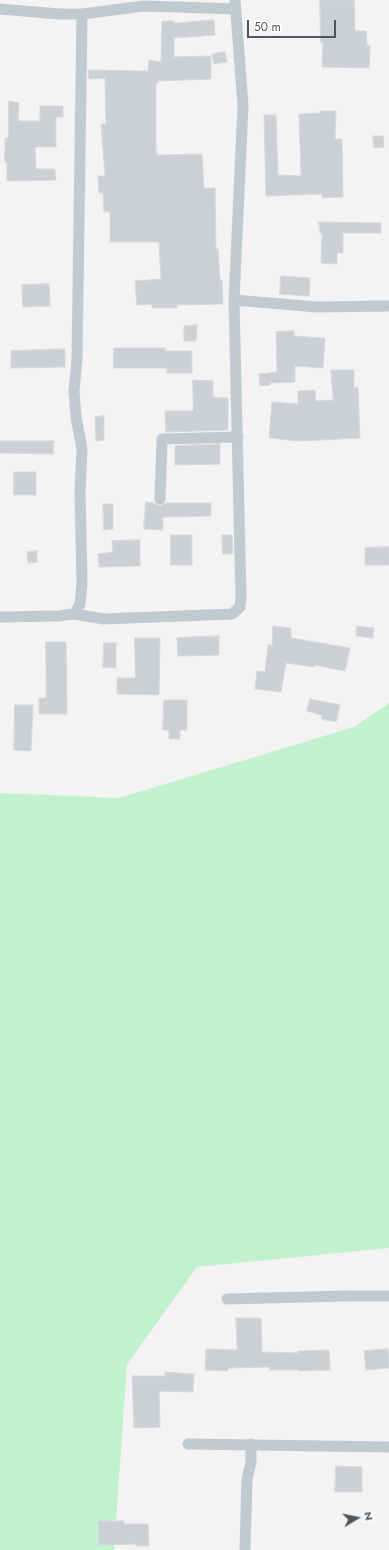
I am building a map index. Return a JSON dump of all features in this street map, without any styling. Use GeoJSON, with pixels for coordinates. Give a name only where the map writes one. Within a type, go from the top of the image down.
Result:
{"type":"FeatureCollection","features":[{"type":"Feature","properties":{"kind":"street"},"geometry":{"type":"LineString","coordinates":[[0,9],[59,14],[82,14],[144,6],[235,5],[243,106],[234,300],[238,437],[240,607],[232,614],[145,618],[104,619],[74,614],[58,616],[0,617]]}},
{"type":"Feature","properties":{"kind":"street"},"geometry":{"type":"LineString","coordinates":[[74,614],[80,604],[82,583],[80,499],[82,449],[76,416],[74,391],[77,360],[82,14]]}},
{"type":"Feature","properties":{"kind":"street"},"geometry":{"type":"LineString","coordinates":[[234,300],[317,307],[389,306]]}},
{"type":"Feature","properties":{"kind":"street"},"geometry":{"type":"LineString","coordinates":[[160,499],[162,439],[238,437]]}},
{"type":"Feature","properties":{"kind":"street"},"geometry":{"type":"LineString","coordinates":[[227,1299],[389,1296]]}},
{"type":"Feature","properties":{"kind":"street"},"geometry":{"type":"LineString","coordinates":[[188,1444],[389,1447]]}},
{"type":"Feature","properties":{"kind":"street"},"geometry":{"type":"LineString","coordinates":[[244,1550],[247,1479],[251,1462],[250,1444]]}},
{"type":"Feature","properties":{"kind":"green space"},"geometry":{"type":"Polygon","coordinates":[[[389,703],[389,1248],[197,1267],[127,1364],[114,1550],[0,1550],[0,793],[119,798],[354,727],[389,703]]]}},
{"type":"Feature","properties":{"kind":"building"},"geometry":{"type":"Polygon","coordinates":[[[320,0],[354,0],[355,31],[366,31],[367,45],[370,46],[369,68],[322,67],[323,42],[321,42],[320,0]]]}},
{"type":"Feature","properties":{"kind":"building"},"geometry":{"type":"Polygon","coordinates":[[[214,20],[215,35],[174,38],[174,57],[211,56],[211,79],[158,81],[158,83],[156,83],[156,151],[157,155],[202,154],[204,188],[215,188],[216,249],[218,249],[220,280],[222,280],[223,304],[177,305],[177,308],[152,308],[152,304],[137,305],[135,281],[161,279],[159,242],[110,242],[110,212],[104,212],[103,193],[99,193],[98,176],[105,176],[101,124],[106,124],[105,78],[89,79],[88,70],[148,71],[149,60],[161,62],[162,21],[174,21],[174,23],[214,20]]]}},
{"type":"Feature","properties":{"kind":"building"},"geometry":{"type":"Polygon","coordinates":[[[225,52],[227,62],[214,64],[212,54],[225,52]]]}},
{"type":"Feature","properties":{"kind":"building"},"geometry":{"type":"Polygon","coordinates":[[[9,101],[19,103],[18,121],[40,121],[40,106],[63,106],[63,117],[56,117],[56,147],[35,147],[36,169],[55,169],[56,180],[7,181],[7,162],[5,162],[4,153],[5,138],[8,138],[9,101]]]}},
{"type":"Feature","properties":{"kind":"building"},"geometry":{"type":"Polygon","coordinates":[[[320,111],[336,111],[335,139],[342,139],[343,197],[322,198],[322,194],[266,196],[264,115],[276,115],[278,175],[301,176],[299,114],[320,113],[320,111]]]}},
{"type":"Feature","properties":{"kind":"building"},"geometry":{"type":"Polygon","coordinates":[[[373,136],[383,136],[384,147],[374,148],[373,136]]]}},
{"type":"Feature","properties":{"kind":"building"},"geometry":{"type":"Polygon","coordinates":[[[319,222],[381,223],[381,233],[343,233],[343,253],[337,253],[337,264],[321,263],[322,233],[320,233],[319,222]]]}},
{"type":"Feature","properties":{"kind":"building"},"geometry":{"type":"Polygon","coordinates":[[[281,276],[310,278],[309,296],[280,294],[281,276]]]}},
{"type":"Feature","properties":{"kind":"building"},"geometry":{"type":"Polygon","coordinates":[[[49,284],[50,306],[23,307],[22,285],[49,284]]]}},
{"type":"Feature","properties":{"kind":"building"},"geometry":{"type":"Polygon","coordinates":[[[197,325],[196,341],[184,341],[184,326],[197,325]]]}},
{"type":"Feature","properties":{"kind":"building"},"geometry":{"type":"Polygon","coordinates":[[[294,331],[294,336],[325,338],[323,368],[295,366],[295,382],[270,383],[270,385],[260,386],[259,374],[277,372],[276,332],[294,331]]]}},
{"type":"Feature","properties":{"kind":"building"},"geometry":{"type":"Polygon","coordinates":[[[114,348],[165,348],[165,351],[192,351],[192,373],[167,373],[167,368],[114,368],[114,348]]]}},
{"type":"Feature","properties":{"kind":"building"},"geometry":{"type":"Polygon","coordinates":[[[65,349],[65,367],[11,368],[11,351],[65,349]]]}},
{"type":"Feature","properties":{"kind":"building"},"geometry":{"type":"Polygon","coordinates":[[[331,370],[354,370],[354,388],[358,387],[360,438],[300,441],[269,438],[272,402],[298,404],[298,391],[315,390],[316,401],[333,400],[331,370]]]}},
{"type":"Feature","properties":{"kind":"building"},"geometry":{"type":"Polygon","coordinates":[[[193,380],[213,381],[213,397],[228,398],[228,430],[166,432],[165,411],[193,411],[193,380]]]}},
{"type":"Feature","properties":{"kind":"building"},"geometry":{"type":"Polygon","coordinates":[[[104,416],[104,440],[96,441],[95,417],[104,416]]]}},
{"type":"Feature","properties":{"kind":"building"},"geometry":{"type":"Polygon","coordinates":[[[0,441],[54,441],[53,454],[0,453],[0,441]]]}},
{"type":"Feature","properties":{"kind":"building"},"geometry":{"type":"Polygon","coordinates":[[[220,444],[220,464],[175,465],[175,446],[220,444]]]}},
{"type":"Feature","properties":{"kind":"building"},"geometry":{"type":"Polygon","coordinates":[[[14,472],[36,472],[36,495],[14,495],[14,472]]]}},
{"type":"Feature","properties":{"kind":"building"},"geometry":{"type":"Polygon","coordinates":[[[146,502],[154,503],[160,506],[165,503],[211,503],[211,516],[163,517],[163,530],[144,529],[146,502]]]}},
{"type":"Feature","properties":{"kind":"building"},"geometry":{"type":"Polygon","coordinates":[[[103,504],[113,504],[113,529],[104,530],[103,504]]]}},
{"type":"Feature","properties":{"kind":"building"},"geometry":{"type":"Polygon","coordinates":[[[171,535],[192,535],[192,565],[171,565],[171,535]]]}},
{"type":"Feature","properties":{"kind":"building"},"geometry":{"type":"Polygon","coordinates":[[[222,535],[232,535],[233,554],[223,554],[222,535]]]}},
{"type":"Feature","properties":{"kind":"building"},"geometry":{"type":"Polygon","coordinates":[[[140,540],[140,566],[99,567],[98,554],[113,552],[112,541],[140,540]]]}},
{"type":"Feature","properties":{"kind":"building"},"geometry":{"type":"Polygon","coordinates":[[[389,547],[389,565],[365,565],[365,548],[389,547]]]}},
{"type":"Feature","properties":{"kind":"building"},"geometry":{"type":"Polygon","coordinates":[[[37,551],[37,562],[28,563],[27,552],[37,551]]]}},
{"type":"Feature","properties":{"kind":"building"},"geometry":{"type":"Polygon","coordinates":[[[273,626],[291,628],[291,638],[350,648],[345,671],[315,665],[314,667],[286,663],[281,692],[255,689],[257,671],[265,672],[268,645],[272,645],[273,626]]]}},
{"type":"Feature","properties":{"kind":"building"},"geometry":{"type":"Polygon","coordinates":[[[357,626],[374,628],[373,638],[356,636],[357,626]]]}},
{"type":"Feature","properties":{"kind":"building"},"geometry":{"type":"Polygon","coordinates":[[[219,636],[219,655],[178,656],[177,638],[219,636]]]}},
{"type":"Feature","properties":{"kind":"building"},"geometry":{"type":"Polygon","coordinates":[[[135,638],[160,638],[159,695],[117,694],[117,678],[135,678],[135,638]]]}},
{"type":"Feature","properties":{"kind":"building"},"geometry":{"type":"Polygon","coordinates":[[[46,642],[66,642],[67,714],[39,714],[39,698],[46,698],[46,642]]]}},
{"type":"Feature","properties":{"kind":"building"},"geometry":{"type":"Polygon","coordinates":[[[104,643],[116,643],[116,668],[103,667],[104,643]]]}},
{"type":"Feature","properties":{"kind":"building"},"geometry":{"type":"Polygon","coordinates":[[[310,699],[340,705],[336,722],[321,719],[322,715],[307,711],[310,699]]]}},
{"type":"Feature","properties":{"kind":"building"},"geometry":{"type":"Polygon","coordinates":[[[164,700],[187,700],[187,730],[180,730],[180,739],[169,739],[169,730],[163,730],[164,700]]]}},
{"type":"Feature","properties":{"kind":"building"},"geometry":{"type":"Polygon","coordinates":[[[15,705],[33,705],[31,751],[14,750],[15,705]]]}},
{"type":"Feature","properties":{"kind":"building"},"geometry":{"type":"Polygon","coordinates":[[[236,1318],[261,1318],[262,1352],[298,1353],[298,1351],[329,1350],[330,1370],[269,1370],[270,1367],[228,1368],[228,1371],[205,1370],[206,1349],[237,1350],[236,1318]]]}},
{"type":"Feature","properties":{"kind":"building"},"geometry":{"type":"Polygon","coordinates":[[[388,1349],[389,1368],[366,1370],[364,1351],[388,1349]]]}},
{"type":"Feature","properties":{"kind":"building"},"geometry":{"type":"Polygon","coordinates":[[[165,1372],[194,1374],[193,1392],[159,1391],[160,1427],[134,1428],[132,1376],[165,1376],[165,1372]]]}},
{"type":"Feature","properties":{"kind":"building"},"geometry":{"type":"Polygon","coordinates":[[[336,1466],[362,1467],[362,1492],[335,1492],[336,1466]]]}},
{"type":"Feature","properties":{"kind":"building"},"geometry":{"type":"Polygon","coordinates":[[[99,1521],[124,1521],[124,1524],[148,1524],[149,1546],[136,1546],[136,1544],[99,1545],[99,1521]]]}}]}
